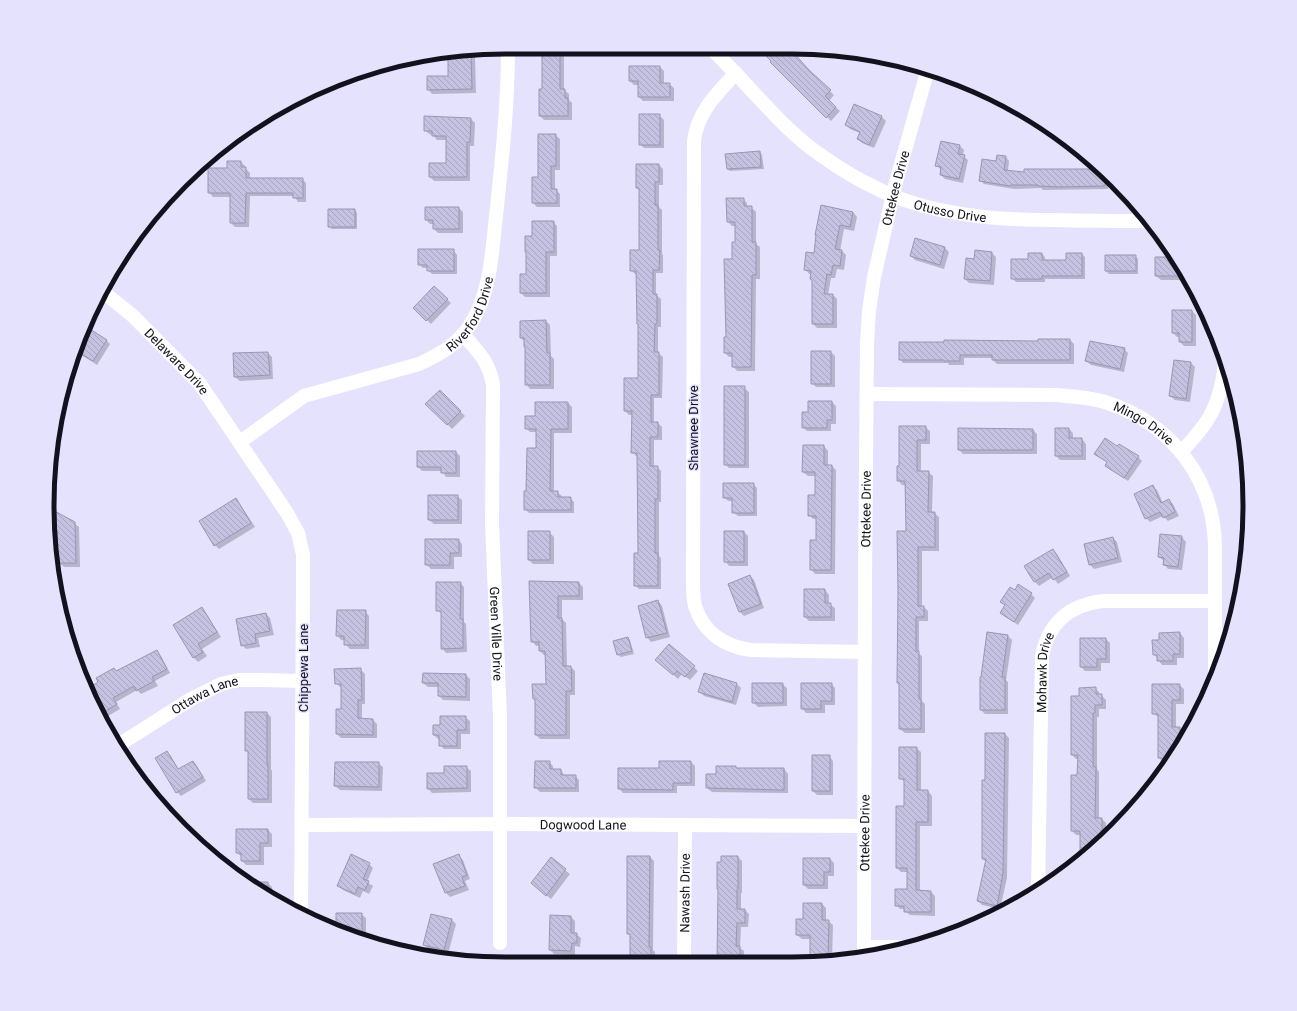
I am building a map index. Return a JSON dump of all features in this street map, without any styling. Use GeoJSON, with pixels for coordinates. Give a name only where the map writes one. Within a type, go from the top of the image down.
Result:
{"type":"FeatureCollection","features":[{"type":"Feature","properties":{"kind":"street","name":"Riverford Drive"},"geometry":{"type":"LineString","coordinates":[[240,442],[304,396],[419,364],[435,357],[450,347],[463,334],[472,321],[480,306],[490,264],[505,128],[508,85],[508,54]]}},
{"type":"Feature","properties":{"kind":"street","name":"Otusso Drive"},"geometry":{"type":"LineString","coordinates":[[717,54],[773,114],[818,154],[869,185],[893,195],[916,204],[983,218],[1017,220],[1142,221]]}},
{"type":"Feature","properties":{"kind":"street","name":"Shawnee Drive"},"geometry":{"type":"LineString","coordinates":[[736,73],[701,114],[696,128],[694,141],[693,581],[696,607],[704,624],[716,637],[741,649],[865,652]]}},
{"type":"Feature","properties":{"kind":"street","name":"Ottekee Drive"},"geometry":{"type":"LineString","coordinates":[[864,951],[866,394],[869,310],[874,277],[893,195],[926,75]]}},
{"type":"Feature","properties":{"kind":"street","name":"Delaware Drive"},"geometry":{"type":"LineString","coordinates":[[107,295],[133,316],[200,384],[240,442]]}},
{"type":"Feature","properties":{"kind":"street","name":"Green Ville Drive"},"geometry":{"type":"LineString","coordinates":[[463,334],[484,358],[491,375],[493,385],[492,522],[500,717],[500,943]]}},
{"type":"Feature","properties":{"kind":"street"},"geometry":{"type":"LineString","coordinates":[[1181,452],[1201,431],[1213,412],[1224,377]]}},
{"type":"Feature","properties":{"kind":"street","name":"Mingo Drive"},"geometry":{"type":"LineString","coordinates":[[866,394],[1056,395],[1082,397],[1106,402],[1130,411],[1158,429],[1181,452],[1195,474],[1206,496],[1211,512],[1214,528],[1215,662]]}},
{"type":"Feature","properties":{"kind":"street","name":"Chippewa Lane"},"geometry":{"type":"LineString","coordinates":[[240,442],[288,513],[298,533],[303,555],[301,908]]}},
{"type":"Feature","properties":{"kind":"street","name":"Mohawk Drive"},"geometry":{"type":"LineString","coordinates":[[1038,883],[1042,656],[1046,639],[1051,631],[1069,612],[1085,604],[1093,602],[1215,601]]}},
{"type":"Feature","properties":{"kind":"street","name":"Ottawa Lane"},"geometry":{"type":"LineString","coordinates":[[122,743],[191,699],[221,684],[244,680],[302,681]]}},
{"type":"Feature","properties":{"kind":"street","name":"Dogwood Lane"},"geometry":{"type":"LineString","coordinates":[[302,825],[501,824],[864,826]]}},
{"type":"Feature","properties":{"kind":"street","name":"Nawash Drive"},"geometry":{"type":"LineString","coordinates":[[684,957],[685,825]]}},
{"type":"Feature","properties":{"kind":"building"},"geometry":{"type":"Polygon","coordinates":[[[542,54],[560,54],[560,89],[565,89],[565,98],[568,98],[568,116],[539,116],[539,89],[542,89],[542,54]]]}},
{"type":"Feature","properties":{"kind":"building"},"geometry":{"type":"Polygon","coordinates":[[[764,54],[795,54],[809,70],[831,90],[825,96],[836,107],[826,118],[770,62],[771,61],[764,54]]]}},
{"type":"Feature","properties":{"kind":"building"},"geometry":{"type":"Polygon","coordinates":[[[471,56],[472,89],[427,90],[427,76],[448,76],[448,58],[471,56]]]}},
{"type":"Feature","properties":{"kind":"building"},"geometry":{"type":"Polygon","coordinates":[[[629,66],[660,66],[660,83],[670,83],[670,97],[638,97],[638,81],[629,81],[629,66]]]}},
{"type":"Feature","properties":{"kind":"building"},"geometry":{"type":"Polygon","coordinates":[[[854,104],[882,116],[869,145],[857,139],[860,132],[845,125],[854,104]]]}},
{"type":"Feature","properties":{"kind":"building"},"geometry":{"type":"Polygon","coordinates":[[[639,114],[660,114],[660,145],[639,145],[639,114]]]}},
{"type":"Feature","properties":{"kind":"building"},"geometry":{"type":"Polygon","coordinates":[[[424,116],[471,118],[470,142],[467,142],[467,177],[429,177],[429,163],[446,163],[446,136],[432,136],[432,131],[424,131],[424,116]]]}},
{"type":"Feature","properties":{"kind":"building"},"geometry":{"type":"Polygon","coordinates":[[[538,134],[556,134],[556,166],[551,166],[551,189],[557,189],[557,203],[532,203],[532,177],[538,177],[538,134]]]}},
{"type":"Feature","properties":{"kind":"building"},"geometry":{"type":"Polygon","coordinates":[[[941,141],[960,145],[958,154],[965,155],[959,179],[940,175],[941,167],[935,166],[941,141]]]}},
{"type":"Feature","properties":{"kind":"building"},"geometry":{"type":"Polygon","coordinates":[[[760,151],[761,167],[727,169],[725,154],[760,151]]]}},
{"type":"Feature","properties":{"kind":"building"},"geometry":{"type":"Polygon","coordinates":[[[997,155],[1006,156],[1004,170],[1024,172],[1024,169],[1092,169],[1105,181],[1105,186],[1010,186],[979,181],[982,159],[996,161],[997,155]]]}},
{"type":"Feature","properties":{"kind":"building"},"geometry":{"type":"Polygon","coordinates":[[[227,161],[241,161],[241,167],[246,167],[246,178],[303,178],[303,198],[293,198],[293,193],[246,193],[245,223],[230,223],[230,193],[208,193],[208,168],[227,168],[227,161]]]}},
{"type":"Feature","properties":{"kind":"building"},"geometry":{"type":"Polygon","coordinates":[[[636,164],[659,164],[659,182],[655,182],[655,205],[658,205],[658,250],[660,250],[659,270],[653,270],[653,294],[657,294],[657,324],[655,324],[654,352],[659,352],[659,395],[651,395],[651,422],[658,422],[658,437],[650,437],[650,466],[658,466],[658,499],[655,499],[655,553],[658,553],[658,586],[634,586],[634,553],[638,553],[637,453],[631,453],[632,411],[624,411],[624,378],[638,378],[636,271],[630,271],[630,250],[639,250],[639,188],[636,188],[636,164]]]}},
{"type":"Feature","properties":{"kind":"building"},"geometry":{"type":"Polygon","coordinates":[[[726,198],[744,198],[744,206],[752,206],[752,242],[756,242],[756,275],[752,275],[751,367],[732,367],[732,353],[724,353],[724,337],[726,337],[724,259],[732,259],[732,242],[735,242],[735,222],[727,222],[726,198]]]}},
{"type":"Feature","properties":{"kind":"building"},"geometry":{"type":"Polygon","coordinates":[[[821,205],[853,212],[850,227],[840,225],[835,249],[842,250],[840,266],[833,265],[831,275],[827,274],[824,294],[833,294],[833,324],[812,324],[811,271],[804,270],[806,252],[814,253],[815,235],[821,205]]]}},
{"type":"Feature","properties":{"kind":"building"},"geometry":{"type":"Polygon","coordinates":[[[425,207],[459,207],[459,229],[433,229],[433,220],[425,220],[425,207]]]}},
{"type":"Feature","properties":{"kind":"building"},"geometry":{"type":"Polygon","coordinates":[[[328,209],[355,209],[355,227],[328,227],[328,209]]]}},
{"type":"Feature","properties":{"kind":"building"},"geometry":{"type":"Polygon","coordinates":[[[532,221],[554,221],[554,252],[546,252],[546,293],[520,293],[520,274],[526,274],[525,236],[532,236],[532,221]]]}},
{"type":"Feature","properties":{"kind":"building"},"geometry":{"type":"Polygon","coordinates":[[[915,238],[945,247],[940,265],[910,256],[915,238]]]}},
{"type":"Feature","properties":{"kind":"building"},"geometry":{"type":"Polygon","coordinates":[[[418,249],[454,249],[454,271],[427,271],[427,265],[418,265],[418,249]]]}},
{"type":"Feature","properties":{"kind":"building"},"geometry":{"type":"Polygon","coordinates":[[[975,250],[992,252],[990,281],[964,279],[966,258],[974,259],[975,250]]]}},
{"type":"Feature","properties":{"kind":"building"},"geometry":{"type":"Polygon","coordinates":[[[1028,253],[1042,253],[1042,260],[1066,260],[1066,253],[1082,253],[1082,276],[1042,276],[1042,279],[1011,279],[1011,259],[1028,259],[1028,253]]]}},
{"type":"Feature","properties":{"kind":"building"},"geometry":{"type":"Polygon","coordinates":[[[1105,255],[1136,255],[1136,271],[1105,271],[1105,255]]]}},
{"type":"Feature","properties":{"kind":"building"},"geometry":{"type":"Polygon","coordinates":[[[1155,257],[1168,257],[1180,276],[1155,276],[1155,257]]]}},
{"type":"Feature","properties":{"kind":"building"},"geometry":{"type":"Polygon","coordinates":[[[434,286],[448,299],[426,321],[413,308],[434,286]]]}},
{"type":"Feature","properties":{"kind":"building"},"geometry":{"type":"Polygon","coordinates":[[[1172,310],[1192,310],[1192,342],[1179,342],[1179,333],[1172,333],[1172,310]]]}},
{"type":"Feature","properties":{"kind":"building"},"geometry":{"type":"Polygon","coordinates":[[[546,320],[547,353],[550,353],[550,385],[525,385],[525,347],[524,338],[520,338],[520,321],[546,320]]]}},
{"type":"Feature","properties":{"kind":"building"},"geometry":{"type":"Polygon","coordinates":[[[90,329],[107,340],[93,361],[80,354],[90,329]]]}},
{"type":"Feature","properties":{"kind":"building"},"geometry":{"type":"Polygon","coordinates":[[[1038,339],[1070,339],[1070,360],[992,360],[992,355],[960,355],[960,361],[899,360],[899,342],[944,342],[944,340],[1038,341],[1038,339]]]}},
{"type":"Feature","properties":{"kind":"building"},"geometry":{"type":"Polygon","coordinates":[[[1090,341],[1125,348],[1120,369],[1085,361],[1090,341]]]}},
{"type":"Feature","properties":{"kind":"building"},"geometry":{"type":"Polygon","coordinates":[[[811,351],[831,351],[831,384],[811,384],[811,351]]]}},
{"type":"Feature","properties":{"kind":"building"},"geometry":{"type":"Polygon","coordinates":[[[268,352],[270,375],[234,377],[233,353],[268,352]]]}},
{"type":"Feature","properties":{"kind":"building"},"geometry":{"type":"Polygon","coordinates":[[[1174,360],[1191,362],[1186,399],[1169,396],[1174,360]]]}},
{"type":"Feature","properties":{"kind":"building"},"geometry":{"type":"Polygon","coordinates":[[[724,386],[745,386],[745,465],[724,465],[724,386]]]}},
{"type":"Feature","properties":{"kind":"building"},"geometry":{"type":"Polygon","coordinates":[[[440,390],[461,411],[447,425],[425,404],[440,390]]]}},
{"type":"Feature","properties":{"kind":"building"},"geometry":{"type":"Polygon","coordinates":[[[808,401],[832,401],[832,420],[827,420],[827,428],[802,428],[802,412],[808,412],[808,401]]]}},
{"type":"Feature","properties":{"kind":"building"},"geometry":{"type":"Polygon","coordinates":[[[535,402],[568,402],[568,429],[551,429],[550,491],[558,491],[558,497],[571,497],[571,510],[524,510],[527,448],[536,448],[536,429],[525,429],[525,416],[535,416],[535,402]]]}},
{"type":"Feature","properties":{"kind":"building"},"geometry":{"type":"Polygon","coordinates":[[[899,426],[926,426],[926,440],[917,440],[917,471],[929,471],[928,512],[935,512],[935,547],[918,547],[918,606],[924,606],[924,617],[916,617],[916,651],[919,651],[919,699],[921,699],[921,729],[899,729],[899,683],[897,683],[897,531],[906,531],[905,481],[897,481],[897,466],[899,466],[899,426]]]}},
{"type":"Feature","properties":{"kind":"building"},"geometry":{"type":"Polygon","coordinates":[[[958,428],[1033,429],[1033,450],[958,450],[958,428]]]}},
{"type":"Feature","properties":{"kind":"building"},"geometry":{"type":"Polygon","coordinates":[[[1055,428],[1069,428],[1069,438],[1082,438],[1082,456],[1055,456],[1055,428]]]}},
{"type":"Feature","properties":{"kind":"building"},"geometry":{"type":"Polygon","coordinates":[[[1105,438],[1117,446],[1119,444],[1139,456],[1124,478],[1105,466],[1107,462],[1094,454],[1105,438]]]}},
{"type":"Feature","properties":{"kind":"building"},"geometry":{"type":"Polygon","coordinates":[[[803,445],[824,445],[824,465],[832,465],[831,570],[810,570],[810,540],[816,540],[816,516],[808,516],[808,495],[815,495],[815,472],[802,472],[803,445]]]}},
{"type":"Feature","properties":{"kind":"building"},"geometry":{"type":"Polygon","coordinates":[[[417,451],[456,451],[456,473],[441,473],[441,467],[417,467],[417,451]]]}},
{"type":"Feature","properties":{"kind":"building"},"geometry":{"type":"Polygon","coordinates":[[[723,483],[754,483],[754,513],[732,513],[732,498],[723,498],[723,483]]]}},
{"type":"Feature","properties":{"kind":"building"},"geometry":{"type":"Polygon","coordinates":[[[1153,485],[1161,503],[1169,499],[1175,512],[1163,518],[1160,512],[1145,519],[1134,494],[1153,485]]]}},
{"type":"Feature","properties":{"kind":"building"},"geometry":{"type":"Polygon","coordinates":[[[428,495],[458,495],[458,520],[428,520],[428,495]]]}},
{"type":"Feature","properties":{"kind":"building"},"geometry":{"type":"Polygon","coordinates":[[[236,498],[251,523],[214,546],[199,521],[236,498]]]}},
{"type":"Feature","properties":{"kind":"building"},"geometry":{"type":"Polygon","coordinates":[[[54,511],[75,522],[76,563],[58,563],[57,530],[55,529],[54,511]]]}},
{"type":"Feature","properties":{"kind":"building"},"geometry":{"type":"Polygon","coordinates":[[[528,531],[550,531],[550,560],[528,560],[528,531]]]}},
{"type":"Feature","properties":{"kind":"building"},"geometry":{"type":"Polygon","coordinates":[[[724,531],[744,531],[744,562],[724,562],[724,531]]]}},
{"type":"Feature","properties":{"kind":"building"},"geometry":{"type":"Polygon","coordinates":[[[1160,534],[1182,536],[1178,567],[1163,565],[1164,558],[1158,557],[1160,534]]]}},
{"type":"Feature","properties":{"kind":"building"},"geometry":{"type":"Polygon","coordinates":[[[1113,537],[1118,558],[1089,565],[1084,544],[1113,537]]]}},
{"type":"Feature","properties":{"kind":"building"},"geometry":{"type":"Polygon","coordinates":[[[425,539],[459,539],[459,553],[450,553],[450,565],[425,565],[425,539]]]}},
{"type":"Feature","properties":{"kind":"building"},"geometry":{"type":"Polygon","coordinates":[[[1053,549],[1067,572],[1053,580],[1049,573],[1034,582],[1024,566],[1053,549]]]}},
{"type":"Feature","properties":{"kind":"building"},"geometry":{"type":"Polygon","coordinates":[[[750,575],[761,604],[739,612],[728,584],[750,575]]]}},
{"type":"Feature","properties":{"kind":"building"},"geometry":{"type":"Polygon","coordinates":[[[529,581],[579,582],[579,596],[558,596],[558,618],[562,618],[563,666],[571,666],[572,691],[566,691],[566,735],[535,735],[535,699],[533,699],[532,684],[546,684],[545,651],[539,651],[539,642],[531,642],[529,581]]]}},
{"type":"Feature","properties":{"kind":"building"},"geometry":{"type":"Polygon","coordinates":[[[436,582],[461,582],[460,619],[463,619],[463,648],[441,649],[441,611],[436,611],[436,582]]]}},
{"type":"Feature","properties":{"kind":"building"},"geometry":{"type":"Polygon","coordinates":[[[1018,584],[1032,593],[1014,622],[1000,613],[1005,605],[1000,602],[1010,587],[1015,590],[1018,584]]]}},
{"type":"Feature","properties":{"kind":"building"},"geometry":{"type":"Polygon","coordinates":[[[804,589],[825,589],[825,603],[831,603],[831,617],[804,617],[804,589]]]}},
{"type":"Feature","properties":{"kind":"building"},"geometry":{"type":"Polygon","coordinates":[[[658,600],[667,633],[646,638],[638,606],[658,600]]]}},
{"type":"Feature","properties":{"kind":"building"},"geometry":{"type":"Polygon","coordinates":[[[202,607],[217,632],[198,644],[203,652],[193,658],[173,625],[202,607]]]}},
{"type":"Feature","properties":{"kind":"building"},"geometry":{"type":"Polygon","coordinates":[[[337,610],[366,610],[365,645],[344,645],[344,636],[336,636],[337,610]]]}},
{"type":"Feature","properties":{"kind":"building"},"geometry":{"type":"Polygon","coordinates":[[[266,613],[270,631],[255,634],[256,643],[241,646],[236,619],[266,613]]]}},
{"type":"Feature","properties":{"kind":"building"},"geometry":{"type":"Polygon","coordinates":[[[987,632],[1008,635],[1002,677],[1005,677],[1005,710],[980,710],[980,677],[987,632]]]}},
{"type":"Feature","properties":{"kind":"building"},"geometry":{"type":"Polygon","coordinates":[[[1180,632],[1180,654],[1173,654],[1173,661],[1157,661],[1157,655],[1153,655],[1152,640],[1159,640],[1159,633],[1180,632]]]}},
{"type":"Feature","properties":{"kind":"building"},"geometry":{"type":"Polygon","coordinates":[[[628,637],[632,651],[617,655],[613,641],[628,637]]]}},
{"type":"Feature","properties":{"kind":"building"},"geometry":{"type":"Polygon","coordinates":[[[1080,638],[1106,638],[1106,659],[1097,659],[1097,667],[1080,667],[1080,638]]]}},
{"type":"Feature","properties":{"kind":"building"},"geometry":{"type":"Polygon","coordinates":[[[669,644],[695,666],[685,677],[677,671],[673,675],[655,660],[669,644]]]}},
{"type":"Feature","properties":{"kind":"building"},"geometry":{"type":"Polygon","coordinates":[[[157,650],[167,669],[152,677],[154,681],[136,691],[134,686],[113,698],[117,704],[105,712],[92,686],[98,682],[96,678],[114,668],[116,671],[157,650]]]}},
{"type":"Feature","properties":{"kind":"building"},"geometry":{"type":"Polygon","coordinates":[[[361,668],[362,700],[358,700],[358,718],[373,719],[373,735],[336,734],[336,709],[341,709],[341,684],[335,684],[334,669],[361,668]]]}},
{"type":"Feature","properties":{"kind":"building"},"geometry":{"type":"Polygon","coordinates":[[[423,673],[466,674],[466,697],[438,696],[438,683],[422,683],[423,673]]]}},
{"type":"Feature","properties":{"kind":"building"},"geometry":{"type":"Polygon","coordinates":[[[704,673],[737,683],[732,702],[698,692],[704,673]]]}},
{"type":"Feature","properties":{"kind":"building"},"geometry":{"type":"Polygon","coordinates":[[[752,683],[783,683],[783,703],[752,703],[752,683]]]}},
{"type":"Feature","properties":{"kind":"building"},"geometry":{"type":"Polygon","coordinates":[[[801,683],[832,683],[832,701],[821,701],[821,709],[801,709],[801,683]]]}},
{"type":"Feature","properties":{"kind":"building"},"geometry":{"type":"Polygon","coordinates":[[[1152,684],[1180,684],[1180,700],[1172,700],[1172,727],[1180,727],[1180,736],[1166,758],[1158,758],[1158,714],[1152,714],[1152,684]]]}},
{"type":"Feature","properties":{"kind":"building"},"geometry":{"type":"Polygon","coordinates":[[[1096,687],[1096,694],[1102,694],[1102,705],[1095,705],[1095,713],[1093,713],[1093,767],[1096,767],[1095,818],[1102,818],[1102,833],[1080,852],[1080,831],[1071,831],[1071,775],[1077,775],[1078,755],[1071,755],[1071,696],[1079,696],[1079,688],[1096,687]]]}},
{"type":"Feature","properties":{"kind":"building"},"geometry":{"type":"Polygon","coordinates":[[[245,712],[267,712],[268,799],[248,799],[248,751],[245,751],[245,712]]]}},
{"type":"Feature","properties":{"kind":"building"},"geometry":{"type":"Polygon","coordinates":[[[440,716],[466,716],[466,730],[457,730],[457,746],[439,746],[439,735],[433,735],[433,725],[440,725],[440,716]]]}},
{"type":"Feature","properties":{"kind":"building"},"geometry":{"type":"Polygon","coordinates":[[[985,733],[1005,733],[1003,873],[997,906],[977,901],[986,859],[982,859],[982,780],[985,780],[985,733]]]}},
{"type":"Feature","properties":{"kind":"building"},"geometry":{"type":"Polygon","coordinates":[[[899,747],[917,747],[917,790],[928,790],[928,822],[916,822],[916,890],[931,891],[931,912],[904,912],[904,906],[895,906],[895,889],[907,889],[907,868],[896,868],[896,806],[904,806],[904,779],[899,779],[899,747]]]}},
{"type":"Feature","properties":{"kind":"building"},"geometry":{"type":"Polygon","coordinates":[[[167,751],[178,769],[193,761],[203,777],[176,793],[155,758],[167,751]]]}},
{"type":"Feature","properties":{"kind":"building"},"geometry":{"type":"Polygon","coordinates":[[[812,755],[830,755],[830,791],[812,791],[812,755]]]}},
{"type":"Feature","properties":{"kind":"building"},"geometry":{"type":"Polygon","coordinates":[[[535,761],[550,761],[550,769],[561,769],[561,775],[576,775],[576,788],[534,788],[535,761]]]}},
{"type":"Feature","properties":{"kind":"building"},"geometry":{"type":"Polygon","coordinates":[[[659,761],[691,761],[691,783],[673,783],[673,790],[618,789],[618,768],[659,768],[659,761]]]}},
{"type":"Feature","properties":{"kind":"building"},"geometry":{"type":"Polygon","coordinates":[[[335,762],[379,762],[379,787],[334,786],[335,762]]]}},
{"type":"Feature","properties":{"kind":"building"},"geometry":{"type":"Polygon","coordinates":[[[444,766],[467,766],[467,788],[427,789],[427,773],[444,773],[444,766]]]}},
{"type":"Feature","properties":{"kind":"building"},"geometry":{"type":"Polygon","coordinates":[[[716,766],[736,766],[736,768],[784,768],[784,790],[706,788],[706,774],[716,774],[716,766]]]}},
{"type":"Feature","properties":{"kind":"building"},"geometry":{"type":"Polygon","coordinates":[[[236,829],[268,829],[268,843],[260,843],[260,861],[241,861],[241,853],[236,853],[236,829]]]}},
{"type":"Feature","properties":{"kind":"building"},"geometry":{"type":"Polygon","coordinates":[[[351,854],[370,863],[363,879],[369,881],[365,890],[358,887],[355,894],[337,886],[351,854]]]}},
{"type":"Feature","properties":{"kind":"building"},"geometry":{"type":"Polygon","coordinates":[[[459,854],[467,875],[462,877],[465,886],[445,893],[433,864],[459,854]]]}},
{"type":"Feature","properties":{"kind":"building"},"geometry":{"type":"Polygon","coordinates":[[[627,856],[650,856],[649,947],[651,947],[651,957],[630,957],[630,934],[627,934],[627,856]]]}},
{"type":"Feature","properties":{"kind":"building"},"geometry":{"type":"Polygon","coordinates":[[[721,856],[738,856],[737,909],[745,909],[745,923],[737,923],[736,946],[740,946],[740,957],[717,957],[717,862],[721,862],[721,856]]]}},
{"type":"Feature","properties":{"kind":"building"},"geometry":{"type":"Polygon","coordinates":[[[551,857],[566,869],[546,896],[531,883],[551,857]]]}},
{"type":"Feature","properties":{"kind":"building"},"geometry":{"type":"Polygon","coordinates":[[[803,858],[830,858],[830,872],[824,872],[824,885],[803,885],[803,858]]]}},
{"type":"Feature","properties":{"kind":"building"},"geometry":{"type":"Polygon","coordinates":[[[257,882],[268,882],[268,889],[257,882]]]}},
{"type":"Feature","properties":{"kind":"building"},"geometry":{"type":"Polygon","coordinates":[[[803,903],[822,903],[822,920],[829,920],[828,955],[810,956],[810,935],[796,935],[796,919],[803,919],[803,903]]]}},
{"type":"Feature","properties":{"kind":"building"},"geometry":{"type":"Polygon","coordinates":[[[336,913],[362,913],[362,934],[336,924],[336,913]]]}},
{"type":"Feature","properties":{"kind":"building"},"geometry":{"type":"Polygon","coordinates":[[[431,914],[452,919],[444,950],[423,945],[431,914]]]}},
{"type":"Feature","properties":{"kind":"building"},"geometry":{"type":"Polygon","coordinates":[[[550,915],[571,916],[571,933],[577,933],[577,943],[572,943],[571,951],[549,950],[550,915]]]}}]}
